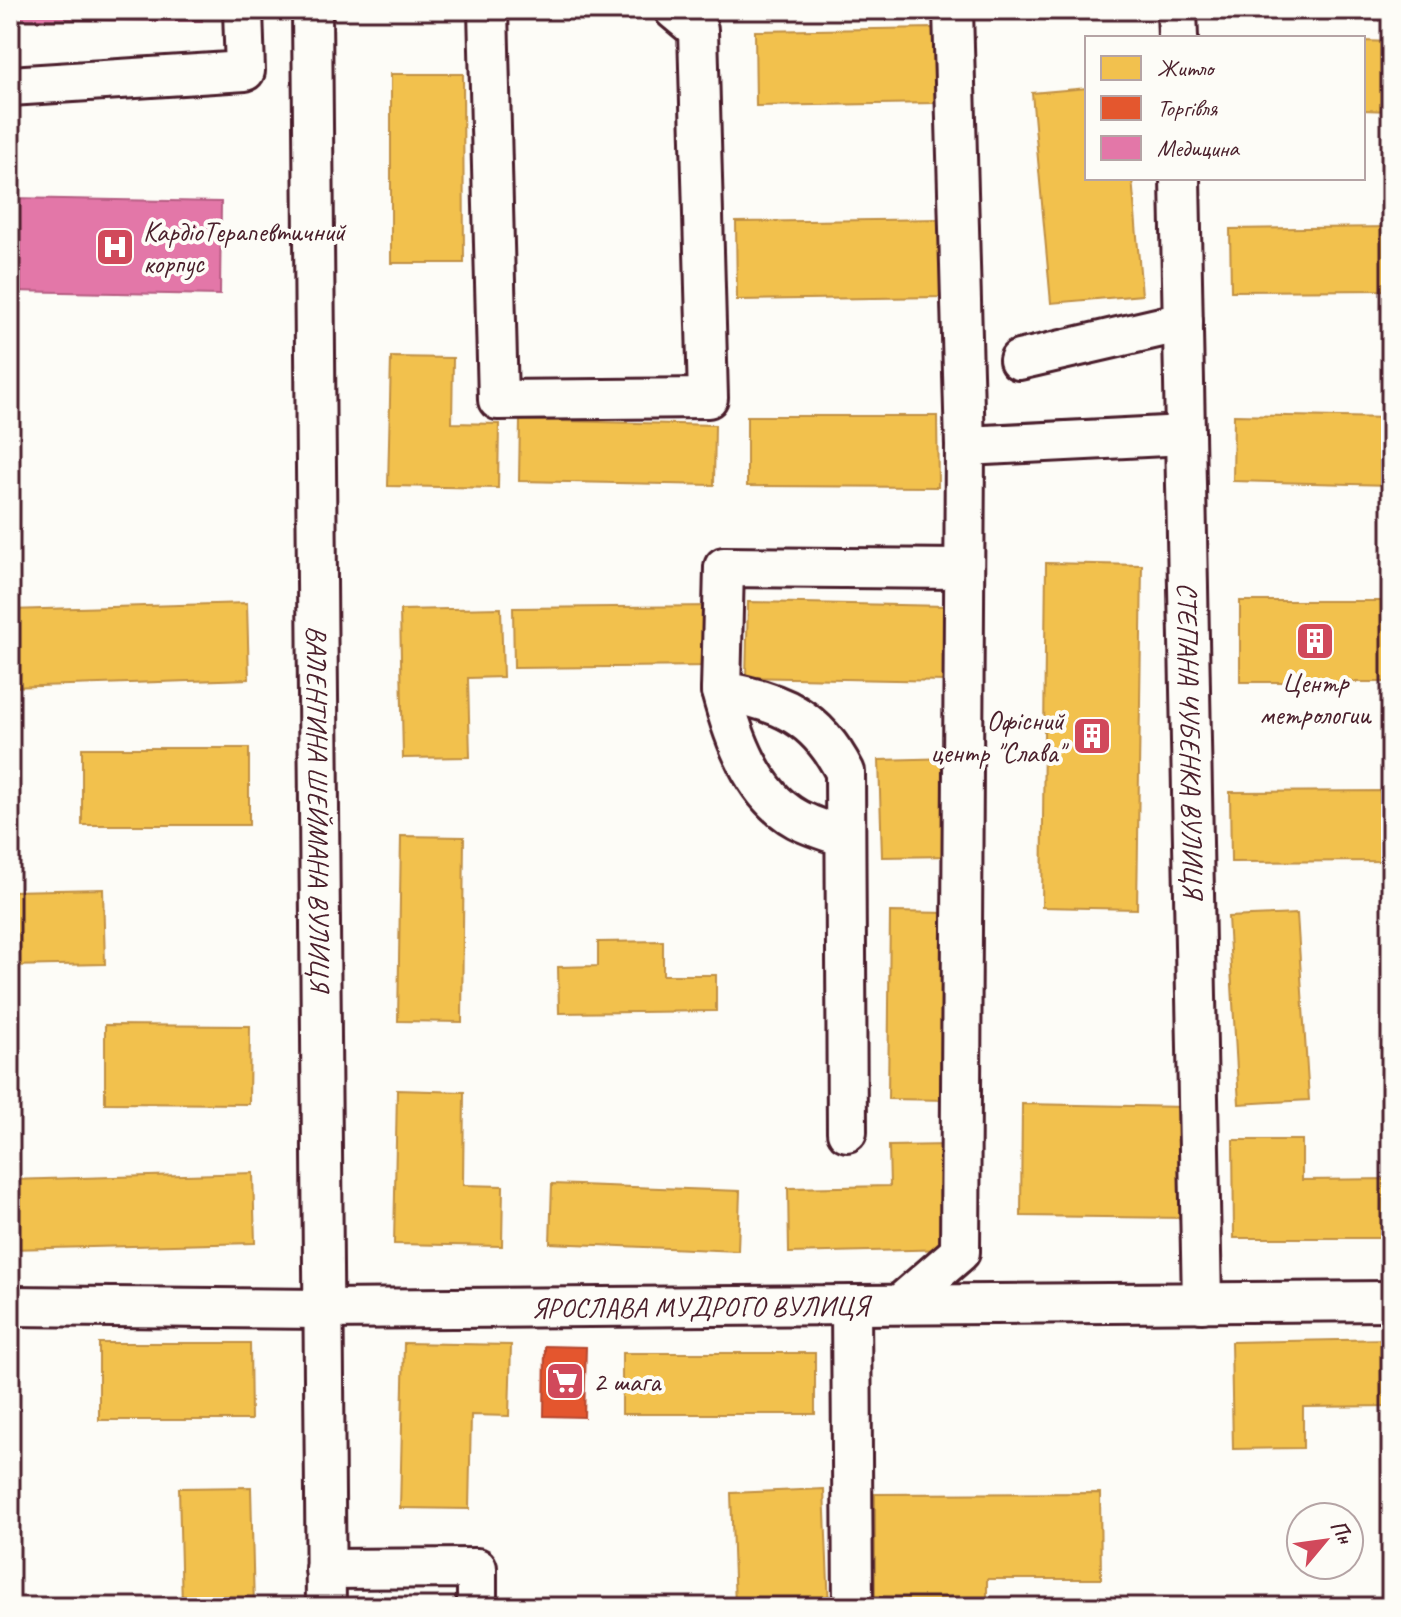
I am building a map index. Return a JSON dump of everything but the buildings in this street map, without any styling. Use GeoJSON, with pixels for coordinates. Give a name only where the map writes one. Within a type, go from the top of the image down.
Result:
{"type":"FeatureCollection","features":[{"type":"Feature","properties":{"kind":"street"},"geometry":{"type":"LineString","coordinates":[[10,86],[245,71],[243,10]]}},
{"type":"Feature","properties":{"kind":"street","name":"ВАЛЕНТИНА ШЕЙМАНА ВУЛИЦЯ"},"geometry":{"type":"LineString","coordinates":[[312,10],[326,1607]]}},
{"type":"Feature","properties":{"kind":"street"},"geometry":{"type":"LineString","coordinates":[[488,10],[498,400],[513,400],[708,398],[698,30],[674,10]]}},
{"type":"Feature","properties":{"kind":"street"},"geometry":{"type":"LineString","coordinates":[[900,1304],[960,1252],[965,446],[953,10]]}},
{"type":"Feature","properties":{"kind":"street"},"geometry":{"type":"LineString","coordinates":[[1177,10],[1178,36]]}},
{"type":"Feature","properties":{"kind":"street","name":"СТЕПАНА ЧУБЕНКА ВУЛИЦЯ"},"geometry":{"type":"LineString","coordinates":[[1180,180],[1202,1303]]}},
{"type":"Feature","properties":{"kind":"street"},"geometry":{"type":"LineString","coordinates":[[1019,360],[1183,322]]}},
{"type":"Feature","properties":{"kind":"street"},"geometry":{"type":"LineString","coordinates":[[965,446],[1185,435]]}},
{"type":"Feature","properties":{"kind":"street"},"geometry":{"type":"LineString","coordinates":[[845,837],[796,819],[772,797],[745,760],[721,691],[724,567],[964,569]]}},
{"type":"Feature","properties":{"kind":"street"},"geometry":{"type":"LineString","coordinates":[[721,691],[743,695],[800,716],[829,742],[845,772],[847,1132]]}},
{"type":"Feature","properties":{"kind":"street","name":"ЯРОСЛАВА МУДРОГО ВУЛИЦЯ"},"geometry":{"type":"LineString","coordinates":[[10,1306],[322,1309],[1391,1301]]}},
{"type":"Feature","properties":{"kind":"street"},"geometry":{"type":"LineString","coordinates":[[851,1305],[853,1607]]}},
{"type":"Feature","properties":{"kind":"street"},"geometry":{"type":"LineString","coordinates":[[325,1569],[477,1568],[477,1607]]}},
{"type":"Feature","properties":{"kind":"place","name":"КардіоТерапевтичний корпус"},"geometry":{"type":"Point","coordinates":[115,247]}},
{"type":"Feature","properties":{"kind":"place","name":"Центр метрологии"},"geometry":{"type":"Point","coordinates":[1315,641]}},
{"type":"Feature","properties":{"kind":"place","name":"Офісний центр \"Слава\""},"geometry":{"type":"Point","coordinates":[1092,736]}},
{"type":"Feature","properties":{"kind":"place","name":"2 шага"},"geometry":{"type":"Point","coordinates":[565,1381]}}]}
